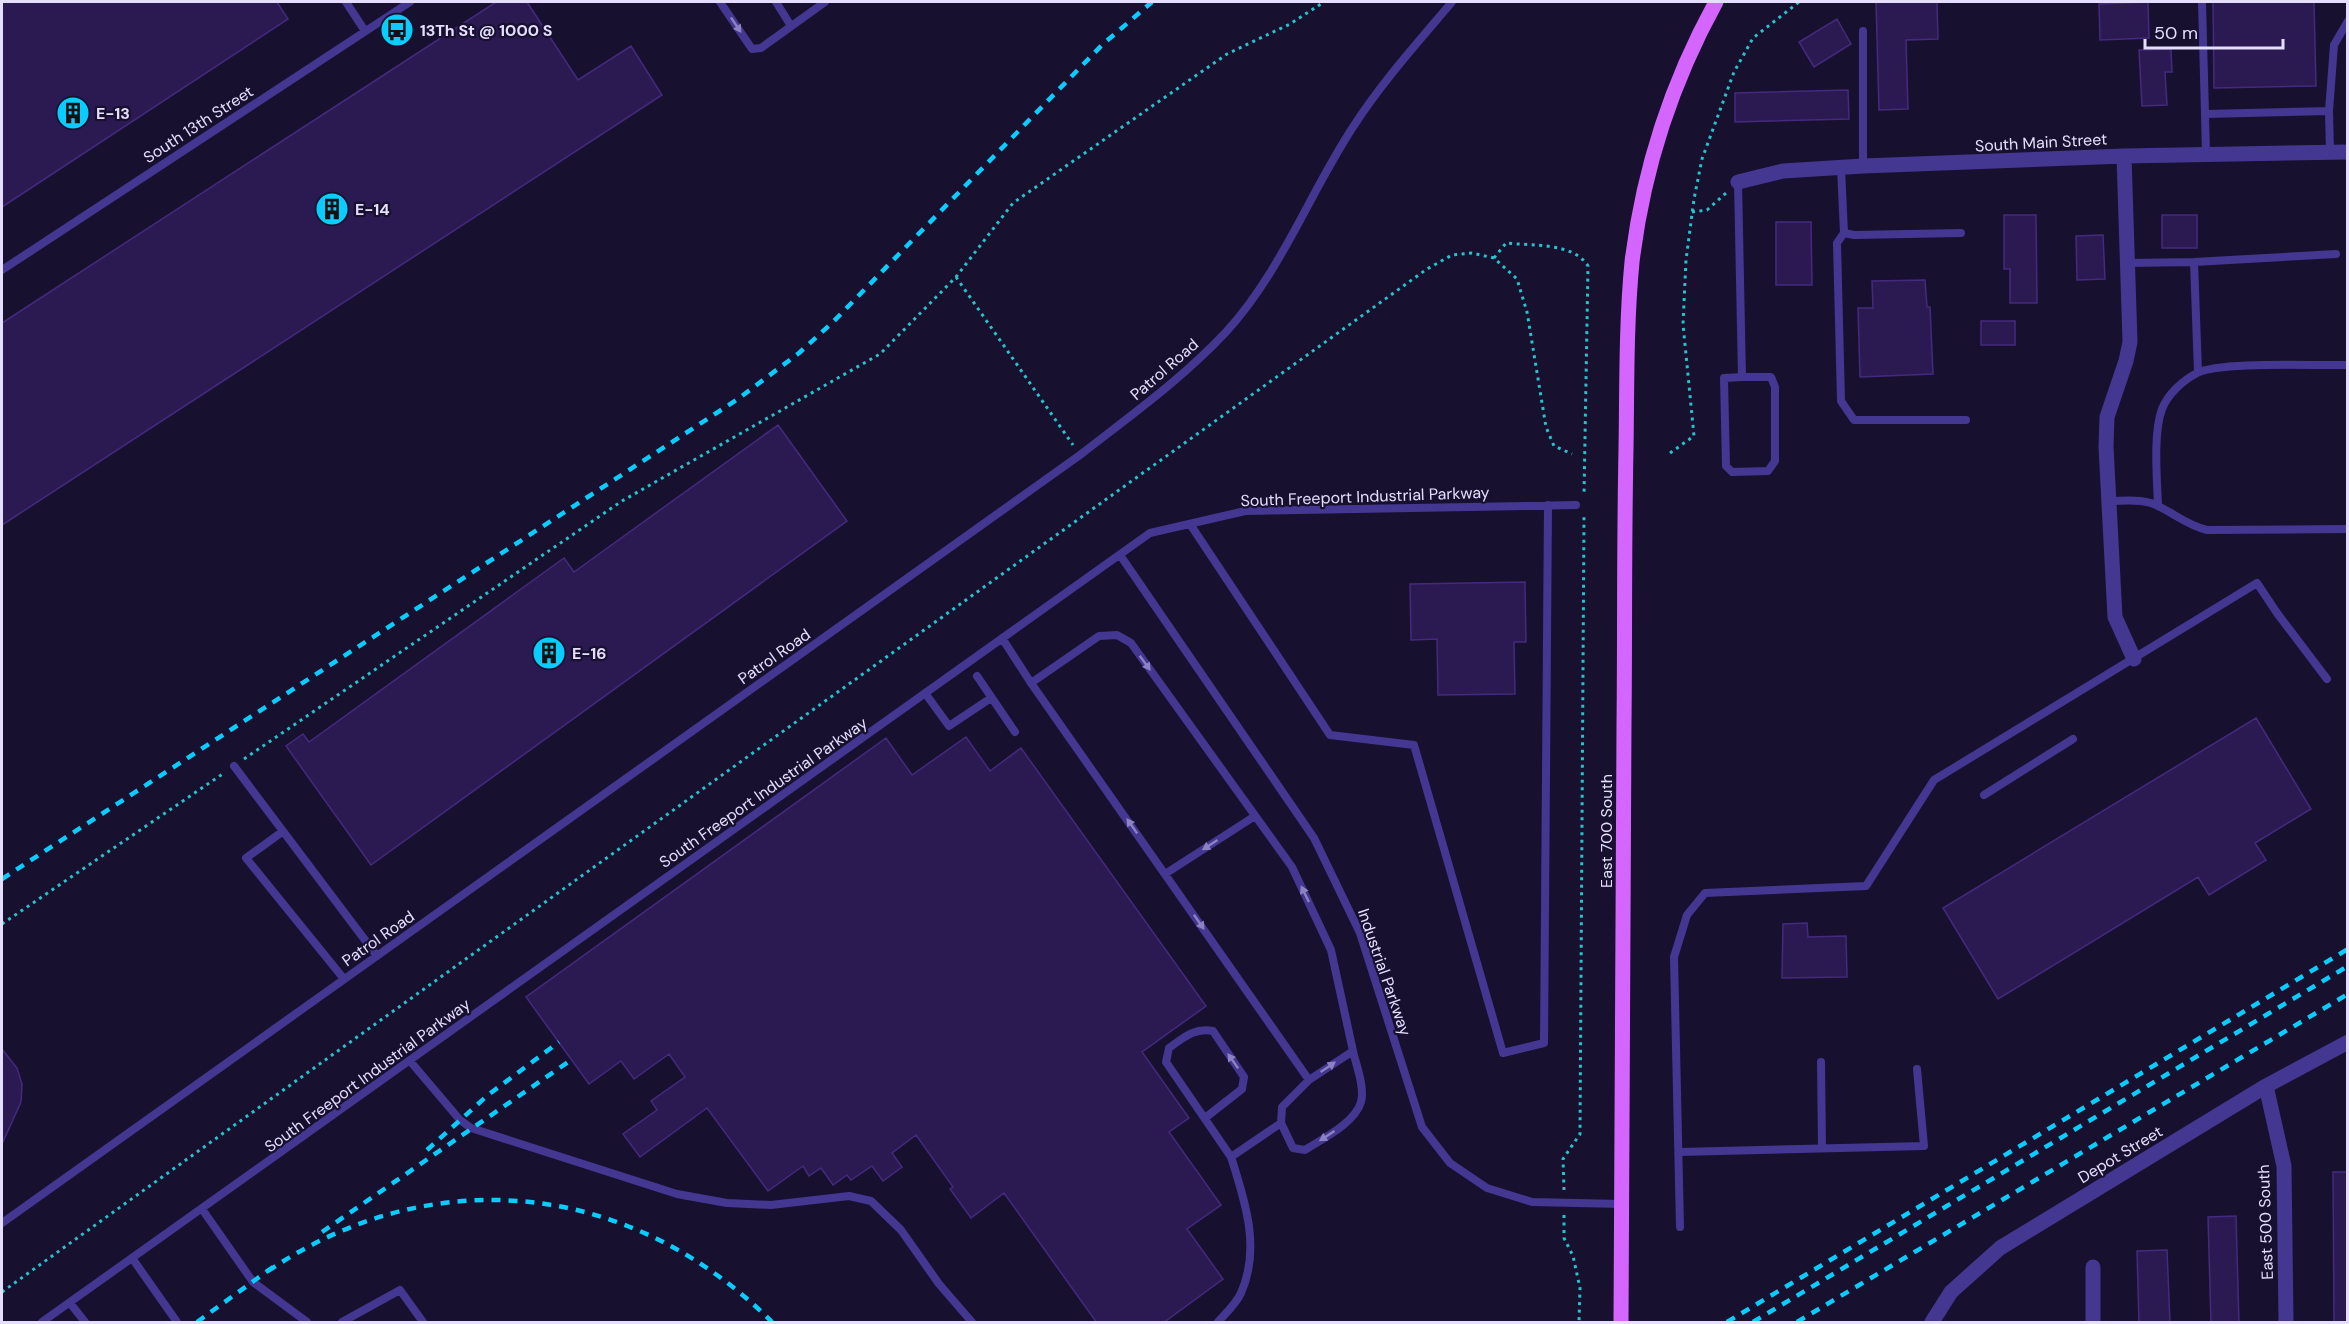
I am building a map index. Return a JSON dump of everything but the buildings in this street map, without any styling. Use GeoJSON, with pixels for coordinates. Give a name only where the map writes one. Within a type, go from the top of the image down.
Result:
{"type":"FeatureCollection","features":[{"type":"Feature","properties":{"kind":"main road","name":"East 700 South"},"geometry":{"type":"LineString","coordinates":[[1622,1323],[1627,339],[1632,262],[1640,211],[1653,156],[1671,99],[1698,35],[1716,2]]}},
{"type":"Feature","properties":{"kind":"street","name":"South Main Street"},"geometry":{"type":"LineString","coordinates":[[1738,182],[1783,171],[1863,166],[2124,156],[2348,152]]}},
{"type":"Feature","properties":{"kind":"street"},"geometry":{"type":"LineString","coordinates":[[2124,156],[2130,342],[2127,361],[2107,417],[2115,616],[2134,658]]}},
{"type":"Feature","properties":{"kind":"street","name":"Depot Street"},"geometry":{"type":"LineString","coordinates":[[1932,1323],[1951,1292],[2000,1248],[2266,1086],[2348,1042]]}},
{"type":"Feature","properties":{"kind":"street","name":"East 500 South"},"geometry":{"type":"LineString","coordinates":[[2266,1086],[2284,1166],[2286,1323]]}},
{"type":"Feature","properties":{"kind":"street"},"geometry":{"type":"LineString","coordinates":[[2093,1268],[2093,1323]]}},
{"type":"Feature","properties":{"kind":"lane"},"geometry":{"type":"LineString","coordinates":[[346,2],[365,31]]}},
{"type":"Feature","properties":{"kind":"lane","name":"South 13th Street"},"geometry":{"type":"LineString","coordinates":[[2,270],[410,2]]}},
{"type":"Feature","properties":{"kind":"lane"},"geometry":{"type":"LineString","coordinates":[[720,2],[752,49],[761,48],[825,2]]}},
{"type":"Feature","properties":{"kind":"lane"},"geometry":{"type":"LineString","coordinates":[[776,2],[791,26]]}},
{"type":"Feature","properties":{"kind":"lane","name":"Patrol Road"},"geometry":{"type":"LineString","coordinates":[[2,1223],[1080,455],[1178,379],[1227,330],[1274,267],[1314,191],[1354,125],[1390,76],[1452,2]]}},
{"type":"Feature","properties":{"kind":"lane"},"geometry":{"type":"LineString","coordinates":[[2202,2],[2206,155]]}},
{"type":"Feature","properties":{"kind":"lane"},"geometry":{"type":"LineString","coordinates":[[2330,152],[2329,111],[2334,45],[2348,21]]}},
{"type":"Feature","properties":{"kind":"lane"},"geometry":{"type":"LineString","coordinates":[[1863,31],[1863,166]]}},
{"type":"Feature","properties":{"kind":"lane"},"geometry":{"type":"LineString","coordinates":[[2205,114],[2329,111]]}},
{"type":"Feature","properties":{"kind":"lane"},"geometry":{"type":"LineString","coordinates":[[1841,168],[1844,233],[1837,243],[1841,401],[1854,420],[1966,420]]}},
{"type":"Feature","properties":{"kind":"lane"},"geometry":{"type":"LineString","coordinates":[[1738,182],[1742,377]]}},
{"type":"Feature","properties":{"kind":"lane"},"geometry":{"type":"LineString","coordinates":[[1844,233],[1854,235],[1961,233]]}},
{"type":"Feature","properties":{"kind":"lane"},"geometry":{"type":"LineString","coordinates":[[2128,263],[2194,262],[2336,254]]}},
{"type":"Feature","properties":{"kind":"lane"},"geometry":{"type":"LineString","coordinates":[[2194,262],[2198,372]]}},
{"type":"Feature","properties":{"kind":"lane"},"geometry":{"type":"LineString","coordinates":[[2158,505],[2157,439],[2162,409],[2178,386],[2198,372],[2227,367],[2348,365]]}},
{"type":"Feature","properties":{"kind":"lane"},"geometry":{"type":"LineString","coordinates":[[1742,377],[1771,377],[1776,387],[1775,461],[1768,471],[1732,472],[1726,466],[1724,378],[1742,377]]}},
{"type":"Feature","properties":{"kind":"lane"},"geometry":{"type":"LineString","coordinates":[[2109,501],[2137,500],[2158,505],[2194,527],[2207,530],[2348,529]]}},
{"type":"Feature","properties":{"kind":"lane"},"geometry":{"type":"LineString","coordinates":[[1190,524],[1330,735],[1414,745],[1503,1053],[1544,1043],[1548,505]]}},
{"type":"Feature","properties":{"kind":"lane","name":"South Freeport Industrial Parkway"},"geometry":{"type":"LineString","coordinates":[[42,1323],[1150,533],[1245,511],[1576,505]]}},
{"type":"Feature","properties":{"kind":"lane","name":"Industrial Parkway"},"geometry":{"type":"LineString","coordinates":[[1119,555],[1314,838],[1360,933],[1422,1127],[1450,1163],[1487,1188],[1532,1202],[1622,1204]]}},
{"type":"Feature","properties":{"kind":"lane"},"geometry":{"type":"LineString","coordinates":[[1680,1227],[1674,957],[1687,915],[1705,893],[1866,886],[1934,780],[2258,583],[2277,613],[2327,679]]}},
{"type":"Feature","properties":{"kind":"lane"},"geometry":{"type":"LineString","coordinates":[[1031,683],[1099,636],[1117,635],[1131,643],[1292,867],[1332,950],[1353,1051],[1360,1087],[1361,1102],[1346,1124],[1305,1150],[1293,1149],[1281,1124],[1282,1107],[1309,1080],[1353,1051]]}},
{"type":"Feature","properties":{"kind":"lane"},"geometry":{"type":"LineString","coordinates":[[1002,638],[1031,683],[1309,1080]]}},
{"type":"Feature","properties":{"kind":"lane"},"geometry":{"type":"LineString","coordinates":[[977,676],[1015,732]]}},
{"type":"Feature","properties":{"kind":"lane"},"geometry":{"type":"LineString","coordinates":[[925,693],[949,726],[991,698]]}},
{"type":"Feature","properties":{"kind":"lane"},"geometry":{"type":"LineString","coordinates":[[1984,795],[2073,739]]}},
{"type":"Feature","properties":{"kind":"lane"},"geometry":{"type":"LineString","coordinates":[[234,766],[376,956]]}},
{"type":"Feature","properties":{"kind":"lane"},"geometry":{"type":"LineString","coordinates":[[1165,874],[1255,816]]}},
{"type":"Feature","properties":{"kind":"lane"},"geometry":{"type":"LineString","coordinates":[[282,832],[246,858],[344,979]]}},
{"type":"Feature","properties":{"kind":"lane"},"geometry":{"type":"LineString","coordinates":[[1204,1118],[1242,1089],[1244,1077],[1213,1031],[1202,1029],[1191,1033],[1169,1048],[1166,1062],[1204,1118],[1231,1156],[1248,1209],[1251,1240],[1249,1268],[1240,1295],[1218,1323]]}},
{"type":"Feature","properties":{"kind":"lane"},"geometry":{"type":"LineString","coordinates":[[410,1060],[460,1120],[471,1128],[677,1194],[726,1203],[771,1205],[849,1196],[871,1201],[901,1230],[939,1284],[972,1323]]}},
{"type":"Feature","properties":{"kind":"lane"},"geometry":{"type":"LineString","coordinates":[[1821,1062],[1822,1149]]}},
{"type":"Feature","properties":{"kind":"lane"},"geometry":{"type":"LineString","coordinates":[[1678,1152],[1924,1146],[1917,1069]]}},
{"type":"Feature","properties":{"kind":"lane"},"geometry":{"type":"LineString","coordinates":[[1231,1156],[1281,1124]]}},
{"type":"Feature","properties":{"kind":"lane"},"geometry":{"type":"LineString","coordinates":[[202,1209],[253,1282],[307,1323]]}},
{"type":"Feature","properties":{"kind":"lane"},"geometry":{"type":"LineString","coordinates":[[132,1258],[177,1323]]}},
{"type":"Feature","properties":{"kind":"lane"},"geometry":{"type":"LineString","coordinates":[[342,1323],[400,1290],[423,1323]]}},
{"type":"Feature","properties":{"kind":"lane"},"geometry":{"type":"LineString","coordinates":[[70,1303],[84,1323]]}},
{"type":"Feature","properties":{"kind":"path"},"geometry":{"type":"LineString","coordinates":[[2,924],[622,501],[880,354],[956,277],[1013,203],[1227,54],[1290,24],[1324,2]]}},
{"type":"Feature","properties":{"kind":"path"},"geometry":{"type":"LineString","coordinates":[[1670,453],[1694,436],[1683,324],[1686,260],[1702,159],[1734,72],[1753,38],[1799,2]]}},
{"type":"Feature","properties":{"kind":"path"},"geometry":{"type":"LineString","coordinates":[[1692,212],[1707,210],[1738,182]]}},
{"type":"Feature","properties":{"kind":"path"},"geometry":{"type":"LineString","coordinates":[[1494,258],[1506,243],[1560,249],[1582,258],[1588,266],[1585,309],[1584,500]]}},
{"type":"Feature","properties":{"kind":"path"},"geometry":{"type":"LineString","coordinates":[[2,1292],[1427,269],[1452,255],[1472,253],[1494,258],[1517,279],[1527,312],[1546,427],[1554,446],[1572,454]]}},
{"type":"Feature","properties":{"kind":"path"},"geometry":{"type":"LineString","coordinates":[[956,277],[1080,455]]}},
{"type":"Feature","properties":{"kind":"path"},"geometry":{"type":"LineString","coordinates":[[1563,1159],[1580,1134],[1584,511]]}},
{"type":"Feature","properties":{"kind":"path"},"geometry":{"type":"LineString","coordinates":[[1564,1238],[1573,1256],[1580,1287],[1579,1323]]}},
{"type":"Feature","properties":{"kind":"railway"},"geometry":{"type":"LineString","coordinates":[[2,879],[738,399],[799,353],[834,321],[1102,45],[1152,2]]}},
{"type":"Feature","properties":{"kind":"railway"},"geometry":{"type":"LineString","coordinates":[[1727,1322],[2348,949]]}},
{"type":"Feature","properties":{"kind":"railway"},"geometry":{"type":"LineString","coordinates":[[1753,1322],[2348,966]]}},
{"type":"Feature","properties":{"kind":"railway"},"geometry":{"type":"LineString","coordinates":[[1797,1322],[2348,994]]}},
{"type":"Feature","properties":{"kind":"railway"},"geometry":{"type":"LineString","coordinates":[[427,1150],[488,1095],[559,1042]]}},
{"type":"Feature","properties":{"kind":"railway"},"geometry":{"type":"LineString","coordinates":[[322,1232],[571,1060]]}},
{"type":"Feature","properties":{"kind":"railway"},"geometry":{"type":"LineString","coordinates":[[268,1271],[332,1235],[397,1212],[464,1201],[530,1202],[595,1215],[658,1239],[717,1275],[772,1322]]}},
{"type":"Feature","properties":{"kind":"railway"},"geometry":{"type":"LineString","coordinates":[[197,1322],[273,1267]]}},
{"type":"Feature","properties":{"kind":"place","name":"13Th St @ 1000 S"},"geometry":{"type":"Point","coordinates":[397,30]}},
{"type":"Feature","properties":{"kind":"place","name":"E-13"},"geometry":{"type":"Point","coordinates":[73,113]}},
{"type":"Feature","properties":{"kind":"place","name":"E-14"},"geometry":{"type":"Point","coordinates":[332,209]}},
{"type":"Feature","properties":{"kind":"place","name":"E-16"},"geometry":{"type":"Point","coordinates":[549,653]}}]}
